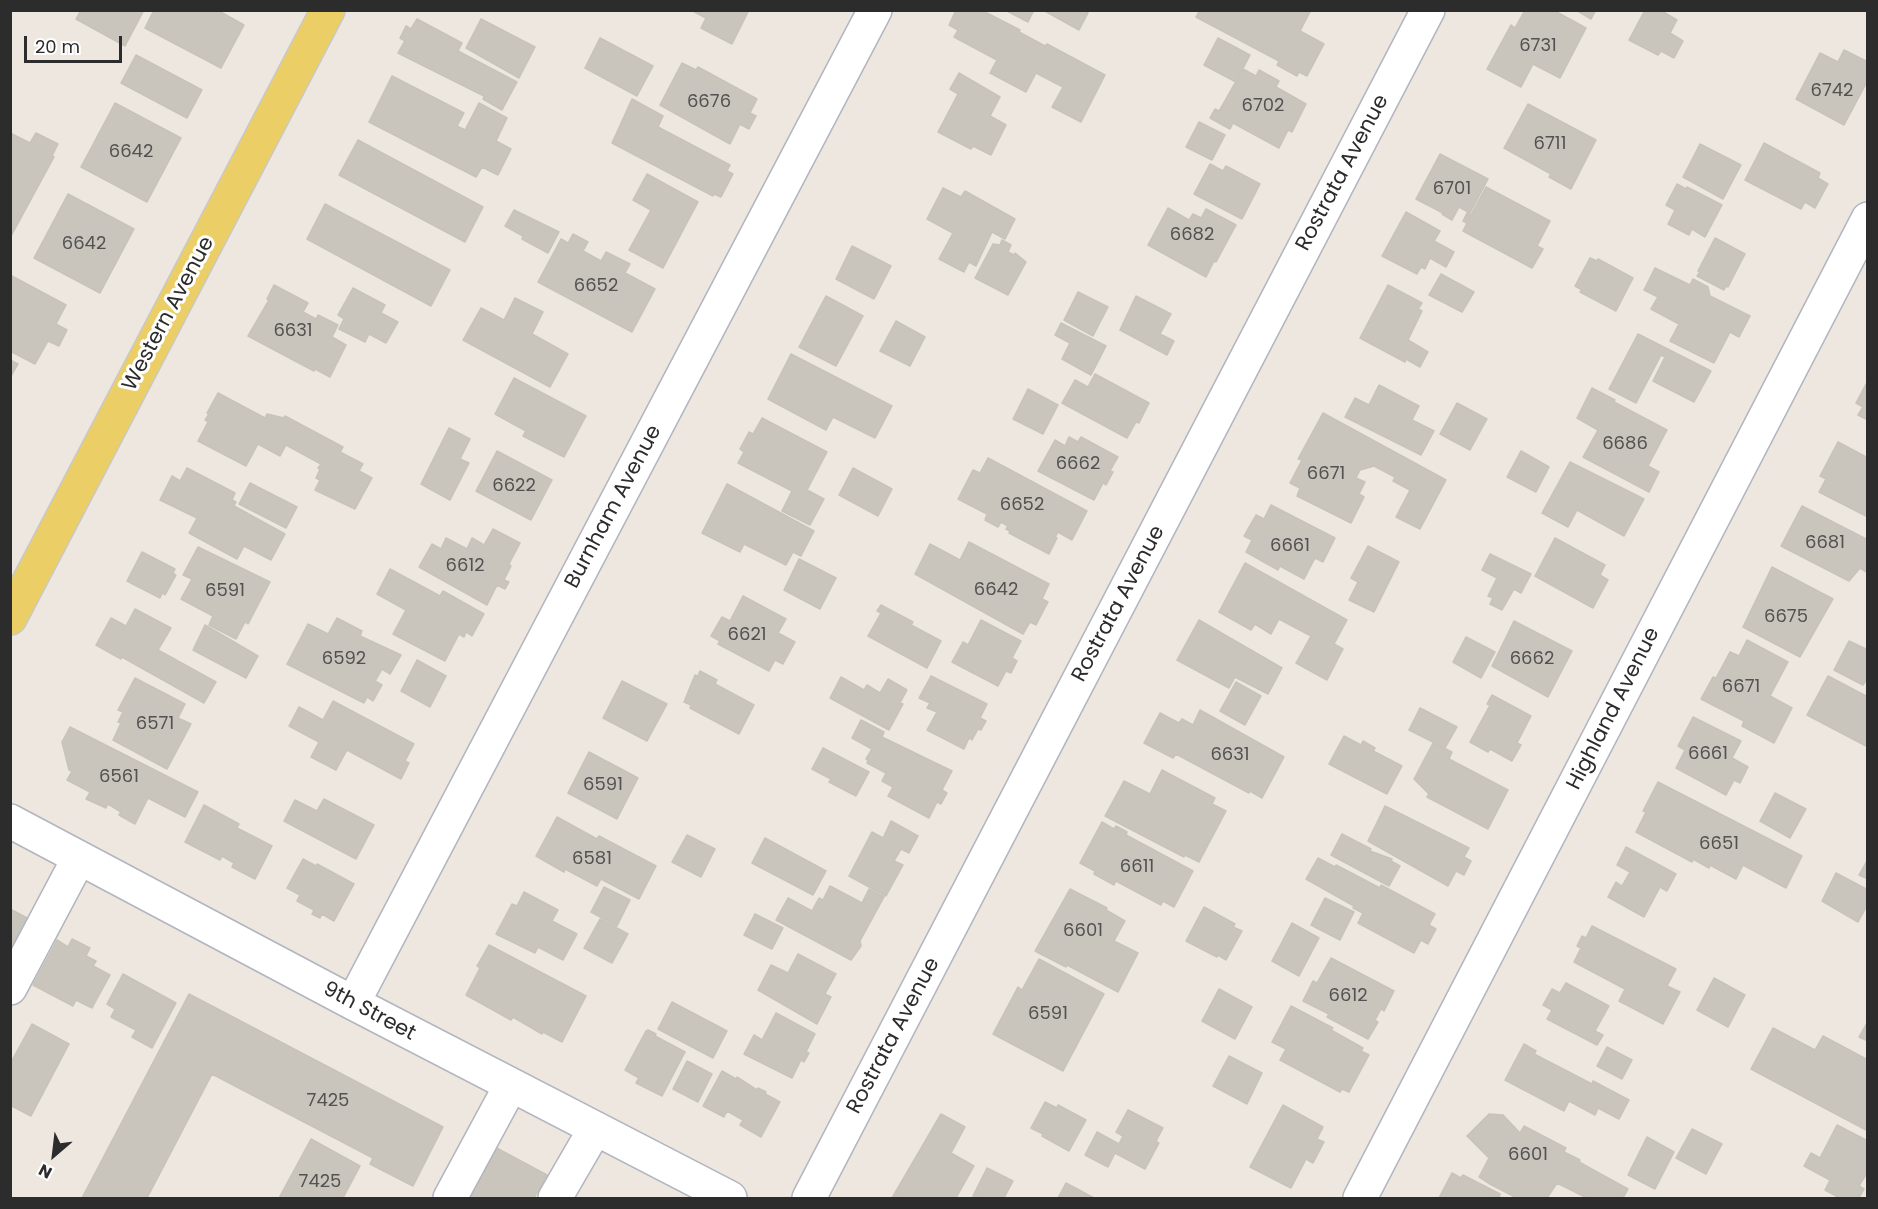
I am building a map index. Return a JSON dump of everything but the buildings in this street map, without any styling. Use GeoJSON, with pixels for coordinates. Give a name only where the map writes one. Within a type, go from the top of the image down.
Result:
{"type":"FeatureCollection","features":[{"type":"Feature","properties":{"kind":"main road","name":"Western Avenue"},"geometry":{"type":"LineString","coordinates":[[10,618],[328,10]]}},
{"type":"Feature","properties":{"kind":"street","name":"Burnham Avenue"},"geometry":{"type":"LineString","coordinates":[[352,1003],[875,10]]}},
{"type":"Feature","properties":{"kind":"street","name":"Rostrata Avenue"},"geometry":{"type":"LineString","coordinates":[[809,1198],[1428,10]]}},
{"type":"Feature","properties":{"kind":"street","name":"Highland Avenue"},"geometry":{"type":"LineString","coordinates":[[1360,1198],[1868,219]]}},
{"type":"Feature","properties":{"kind":"street","name":"9th Street"},"geometry":{"type":"LineString","coordinates":[[10,822],[352,1003],[730,1198]]}},
{"type":"Feature","properties":{"kind":"street"},"geometry":{"type":"LineString","coordinates":[[10,988],[79,858]]}},
{"type":"Feature","properties":{"kind":"street"},"geometry":{"type":"LineString","coordinates":[[450,1198],[511,1085]]}},
{"type":"Feature","properties":{"kind":"street"},"geometry":{"type":"LineString","coordinates":[[555,1198],[595,1129]]}}]}
